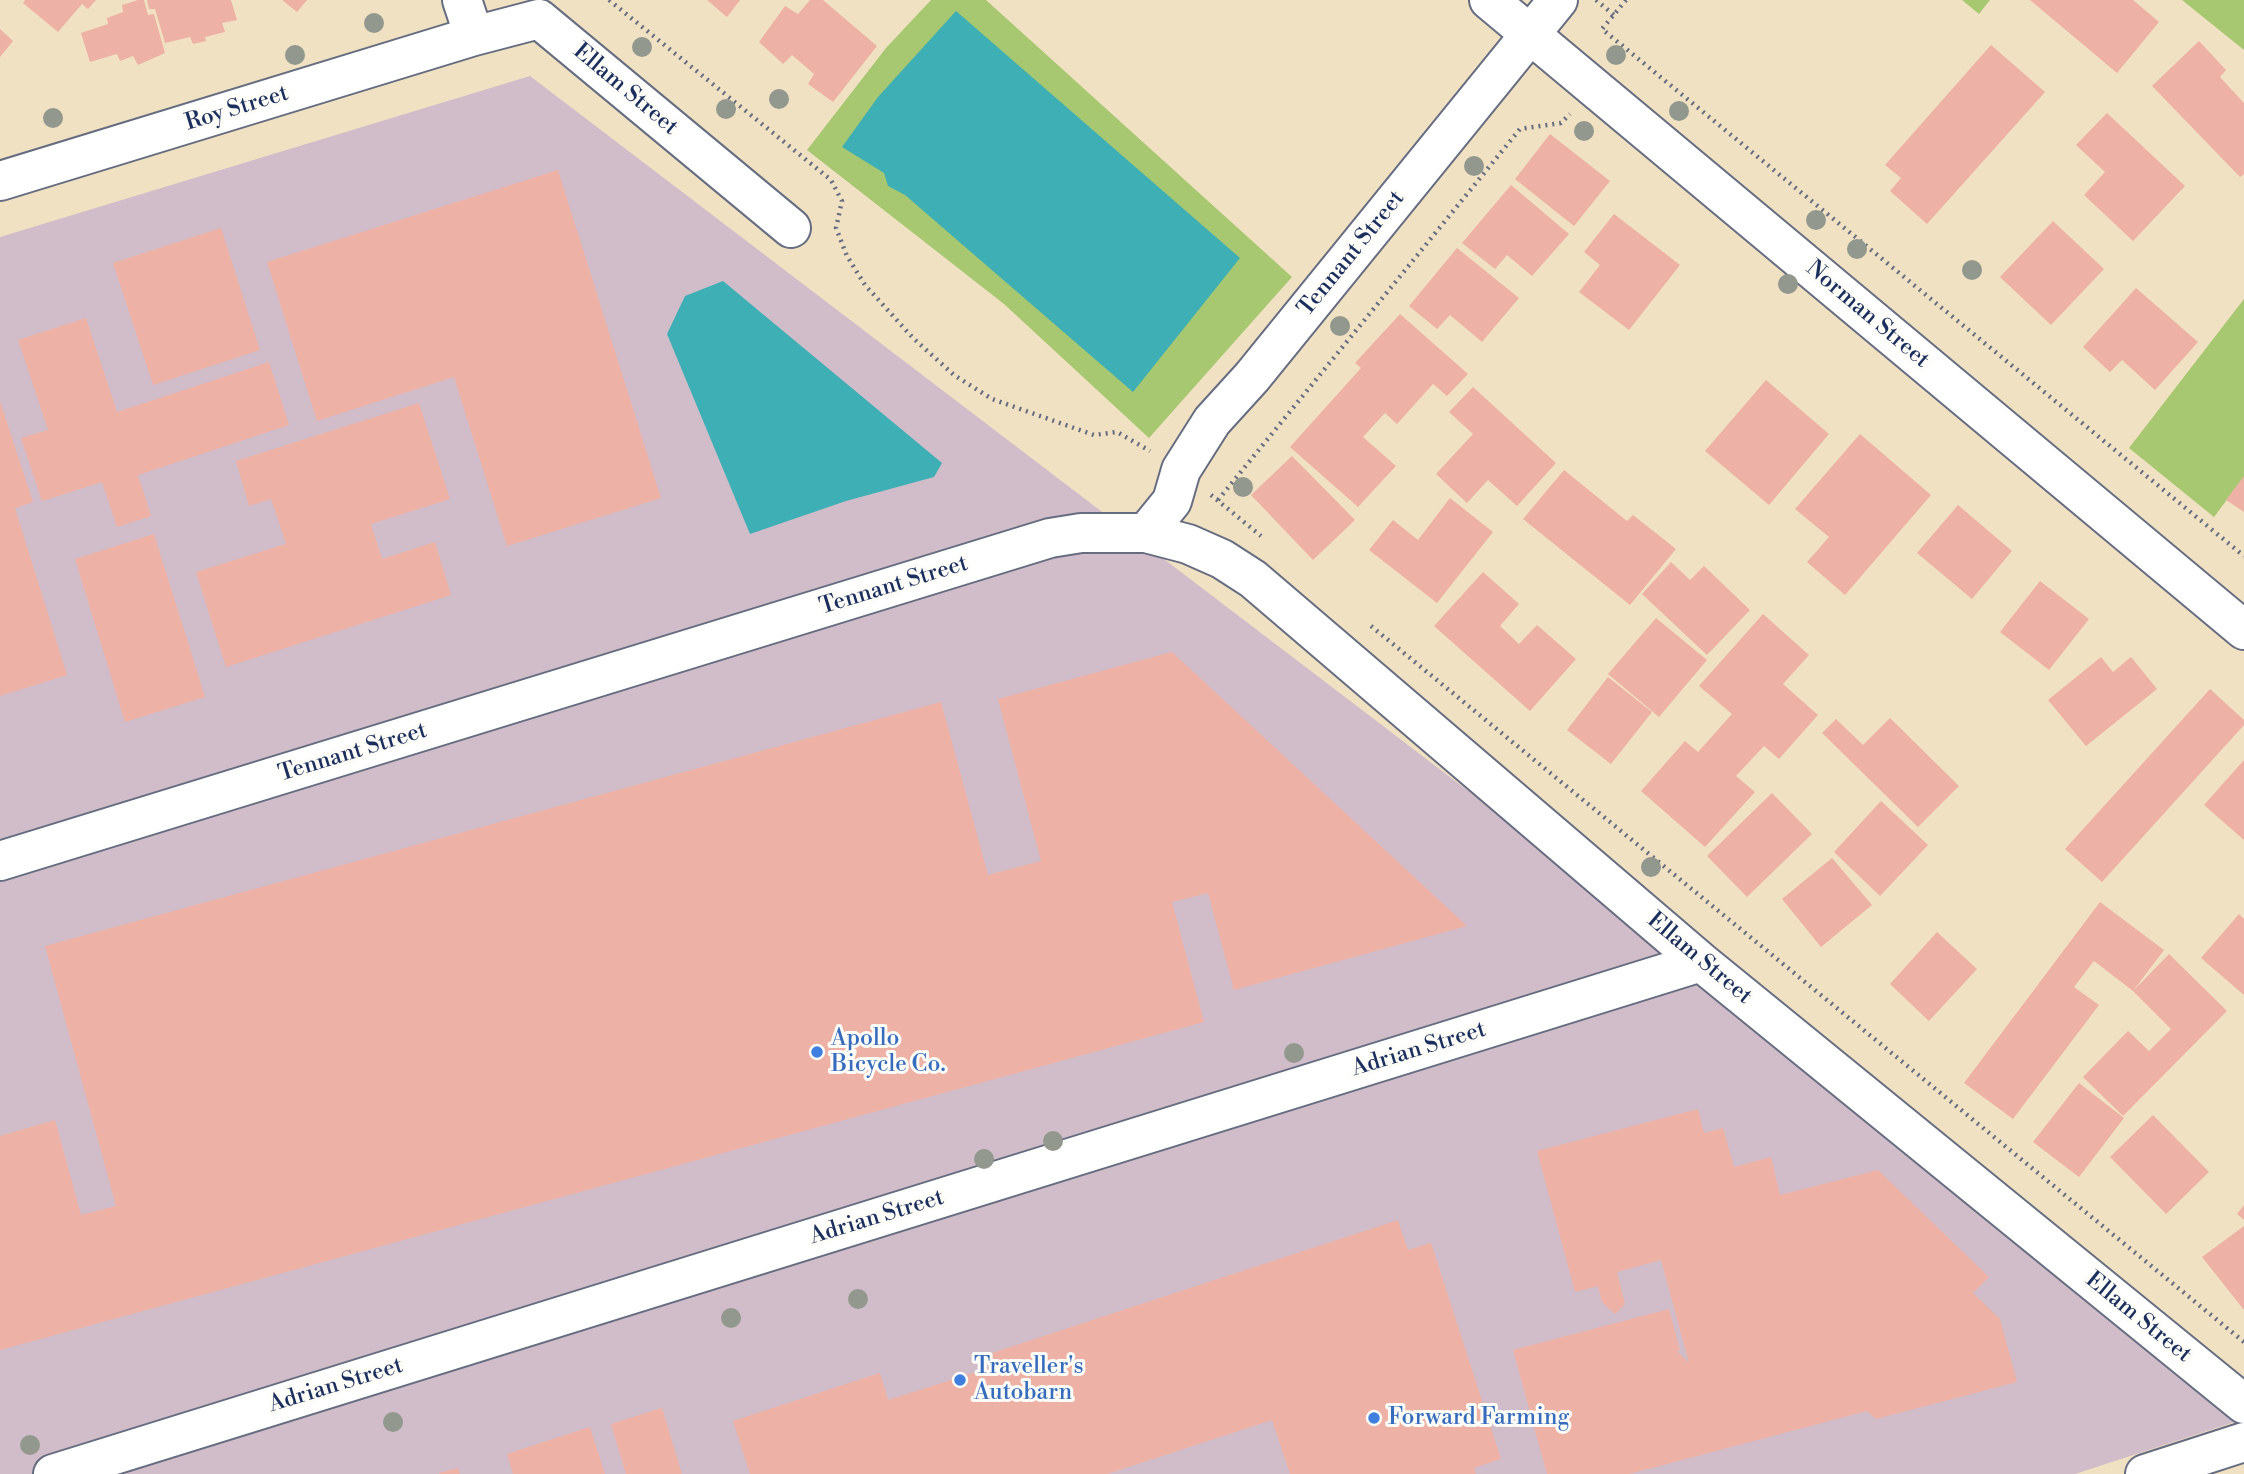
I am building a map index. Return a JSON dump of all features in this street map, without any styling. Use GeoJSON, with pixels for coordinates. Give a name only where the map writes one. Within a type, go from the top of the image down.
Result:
{"type":"FeatureCollection","features":[{"type":"Feature","properties":{"kind":"street"},"geometry":{"type":"LineString","coordinates":[[462,0],[474,36]]}},
{"type":"Feature","properties":{"kind":"street","name":"Norman Street"},"geometry":{"type":"LineString","coordinates":[[1489,0],[2244,630]]}},
{"type":"Feature","properties":{"kind":"street","name":"Tennant Street"},"geometry":{"type":"LineString","coordinates":[[0,861],[1050,538],[1081,533],[1146,533],[1172,501],[1181,470],[1212,421],[1252,377],[1558,0]]}},
{"type":"Feature","properties":{"kind":"street","name":"Ellam Street"},"geometry":{"type":"LineString","coordinates":[[474,36],[539,19],[791,228]]}},
{"type":"Feature","properties":{"kind":"street","name":"Roy Street"},"geometry":{"type":"LineString","coordinates":[[0,181],[474,36]]}},
{"type":"Feature","properties":{"kind":"street","name":"Ellam Street"},"geometry":{"type":"LineString","coordinates":[[1146,533],[1188,544],[1222,559],[1253,579],[1701,962],[2244,1404]]}},
{"type":"Feature","properties":{"kind":"street","name":"Adrian Street"},"geometry":{"type":"LineString","coordinates":[[53,1474],[1701,962]]}},
{"type":"Feature","properties":{"kind":"street"},"geometry":{"type":"LineString","coordinates":[[2145,1474],[2244,1442]]}},
{"type":"Feature","properties":{"kind":"path"},"geometry":{"type":"LineString","coordinates":[[1596,0],[1614,15]]}},
{"type":"Feature","properties":{"kind":"path"},"geometry":{"type":"LineString","coordinates":[[1626,0],[1602,29],[2244,556]]}},
{"type":"Feature","properties":{"kind":"path"},"geometry":{"type":"LineString","coordinates":[[1218,500],[1520,129],[1561,123],[1615,63],[1634,55]]}},
{"type":"Feature","properties":{"kind":"shaded area"},"geometry":{"type":"Polygon","coordinates":[[[530,76],[2244,1382],[2244,1419],[2075,1474],[0,1474],[0,237],[530,76]]]}},
{"type":"Feature","properties":{"kind":"green space"},"geometry":{"type":"Polygon","coordinates":[[[931,0],[986,0],[1292,277],[1149,438],[1004,304],[807,150],[886,48],[931,0]]]}},
{"type":"Feature","properties":{"kind":"green space"},"geometry":{"type":"Polygon","coordinates":[[[1962,0],[1990,0],[1979,14],[1962,0]]]}},
{"type":"Feature","properties":{"kind":"green space"},"geometry":{"type":"Polygon","coordinates":[[[2182,0],[2244,0],[2244,50],[2182,0]]]}},
{"type":"Feature","properties":{"kind":"green space"},"geometry":{"type":"Polygon","coordinates":[[[2244,299],[2244,477],[2214,517],[2129,448],[2244,299]]]}},
{"type":"Feature","properties":{"kind":"water"},"geometry":{"type":"Polygon","coordinates":[[[956,11],[1240,258],[1133,392],[905,195],[888,186],[884,173],[842,147],[878,97],[956,11]]]}},
{"type":"Feature","properties":{"kind":"water"},"geometry":{"type":"Polygon","coordinates":[[[723,281],[942,463],[934,477],[846,501],[750,534],[667,334],[685,296],[723,281]]]}},
{"type":"Feature","properties":{"kind":"building"},"geometry":{"type":"Polygon","coordinates":[[[25,0],[96,0],[88,9],[82,4],[58,32],[23,3],[25,0]]]}},
{"type":"Feature","properties":{"kind":"building"},"geometry":{"type":"Polygon","coordinates":[[[144,0],[148,15],[154,14],[165,53],[138,65],[133,56],[120,61],[117,54],[90,62],[81,33],[108,24],[107,18],[123,12],[122,5],[144,0]]]}},
{"type":"Feature","properties":{"kind":"building"},"geometry":{"type":"Polygon","coordinates":[[[147,0],[231,0],[237,20],[222,23],[225,32],[205,37],[206,41],[193,44],[190,37],[165,43],[155,9],[149,9],[147,0]]]}},
{"type":"Feature","properties":{"kind":"building"},"geometry":{"type":"Polygon","coordinates":[[[282,0],[307,0],[297,12],[282,0]]]}},
{"type":"Feature","properties":{"kind":"building"},"geometry":{"type":"Polygon","coordinates":[[[707,0],[740,0],[727,17],[707,0]]]}},
{"type":"Feature","properties":{"kind":"building"},"geometry":{"type":"Polygon","coordinates":[[[810,0],[823,0],[877,46],[833,102],[808,84],[814,74],[792,55],[783,64],[759,42],[785,6],[798,14],[810,0]]]}},
{"type":"Feature","properties":{"kind":"building"},"geometry":{"type":"Polygon","coordinates":[[[2030,0],[2133,0],[2159,22],[2117,73],[2030,0]]]}},
{"type":"Feature","properties":{"kind":"building"},"geometry":{"type":"Polygon","coordinates":[[[0,29],[13,41],[0,57],[0,29]]]}},
{"type":"Feature","properties":{"kind":"building"},"geometry":{"type":"Polygon","coordinates":[[[2199,41],[2226,70],[2220,77],[2244,103],[2244,174],[2240,177],[2152,86],[2199,41]]]}},
{"type":"Feature","properties":{"kind":"building"},"geometry":{"type":"Polygon","coordinates":[[[1991,45],[2045,92],[1927,224],[1890,191],[1901,178],[1885,165],[1991,45]]]}},
{"type":"Feature","properties":{"kind":"building"},"geometry":{"type":"Polygon","coordinates":[[[2107,113],[2185,186],[2133,241],[2084,195],[2105,172],[2076,145],[2107,113]]]}},
{"type":"Feature","properties":{"kind":"building"},"geometry":{"type":"Polygon","coordinates":[[[1550,134],[1610,181],[1574,226],[1515,179],[1550,134]]]}},
{"type":"Feature","properties":{"kind":"building"},"geometry":{"type":"Polygon","coordinates":[[[558,170],[661,498],[507,546],[454,377],[317,421],[267,262],[558,170]]]}},
{"type":"Feature","properties":{"kind":"building"},"geometry":{"type":"Polygon","coordinates":[[[1511,185],[1569,234],[1532,276],[1507,255],[1495,269],[1462,243],[1511,185]]]}},
{"type":"Feature","properties":{"kind":"building"},"geometry":{"type":"Polygon","coordinates":[[[1614,214],[1680,265],[1629,330],[1579,292],[1600,265],[1584,252],[1614,214]]]}},
{"type":"Feature","properties":{"kind":"building"},"geometry":{"type":"Polygon","coordinates":[[[2053,221],[2104,269],[2051,325],[2000,277],[2053,221]]]}},
{"type":"Feature","properties":{"kind":"building"},"geometry":{"type":"Polygon","coordinates":[[[221,228],[260,350],[153,385],[113,263],[221,228]]]}},
{"type":"Feature","properties":{"kind":"building"},"geometry":{"type":"Polygon","coordinates":[[[1457,248],[1519,298],[1482,342],[1450,315],[1437,329],[1409,306],[1457,248]]]}},
{"type":"Feature","properties":{"kind":"building"},"geometry":{"type":"Polygon","coordinates":[[[2136,288],[2198,342],[2155,390],[2122,360],[2110,372],[2083,347],[2136,288]]]}},
{"type":"Feature","properties":{"kind":"building"},"geometry":{"type":"Polygon","coordinates":[[[1400,314],[1468,374],[1447,396],[1433,384],[1397,424],[1385,413],[1363,437],[1396,466],[1358,507],[1290,447],[1361,368],[1355,363],[1400,314]]]}},
{"type":"Feature","properties":{"kind":"building"},"geometry":{"type":"Polygon","coordinates":[[[86,318],[117,412],[269,362],[289,425],[138,475],[151,516],[117,527],[102,482],[42,501],[21,438],[48,430],[18,340],[86,318]]]}},
{"type":"Feature","properties":{"kind":"building"},"geometry":{"type":"Polygon","coordinates":[[[1766,380],[1829,434],[1769,505],[1705,451],[1766,380]]]}},
{"type":"Feature","properties":{"kind":"building"},"geometry":{"type":"Polygon","coordinates":[[[1473,387],[1556,463],[1517,506],[1488,480],[1467,503],[1436,474],[1473,434],[1449,412],[1473,387]]]}},
{"type":"Feature","properties":{"kind":"building"},"geometry":{"type":"Polygon","coordinates":[[[0,401],[33,502],[15,508],[67,675],[0,696],[0,401]]]}},
{"type":"Feature","properties":{"kind":"building"},"geometry":{"type":"Polygon","coordinates":[[[419,403],[450,499],[371,524],[382,559],[435,542],[451,595],[226,667],[196,572],[286,544],[271,499],[249,506],[236,461],[419,403]]]}},
{"type":"Feature","properties":{"kind":"building"},"geometry":{"type":"Polygon","coordinates":[[[1860,434],[1931,495],[1845,595],[1807,562],[1829,537],[1795,509],[1860,434]]]}},
{"type":"Feature","properties":{"kind":"building"},"geometry":{"type":"Polygon","coordinates":[[[1292,456],[1355,520],[1313,560],[1251,495],[1292,456]]]}},
{"type":"Feature","properties":{"kind":"building"},"geometry":{"type":"Polygon","coordinates":[[[1564,470],[1627,521],[1633,515],[1676,549],[1630,605],[1523,519],[1564,470]]]}},
{"type":"Feature","properties":{"kind":"building"},"geometry":{"type":"Polygon","coordinates":[[[2244,476],[2244,512],[2226,500],[2244,476]]]}},
{"type":"Feature","properties":{"kind":"building"},"geometry":{"type":"Polygon","coordinates":[[[1450,498],[1493,532],[1437,603],[1369,550],[1393,520],[1418,540],[1450,498]]]}},
{"type":"Feature","properties":{"kind":"building"},"geometry":{"type":"Polygon","coordinates":[[[1958,505],[2012,551],[1972,599],[1917,553],[1958,505]]]}},
{"type":"Feature","properties":{"kind":"building"},"geometry":{"type":"Polygon","coordinates":[[[154,534],[205,697],[125,722],[75,559],[154,534]]]}},
{"type":"Feature","properties":{"kind":"building"},"geometry":{"type":"Polygon","coordinates":[[[1671,562],[1690,580],[1704,566],[1750,610],[1707,655],[1642,594],[1671,562]]]}},
{"type":"Feature","properties":{"kind":"building"},"geometry":{"type":"Polygon","coordinates":[[[1483,572],[1519,604],[1500,626],[1519,644],[1537,625],[1576,659],[1530,711],[1434,626],[1483,572]]]}},
{"type":"Feature","properties":{"kind":"building"},"geometry":{"type":"Polygon","coordinates":[[[2040,581],[2089,619],[2049,670],[2000,632],[2040,581]]]}},
{"type":"Feature","properties":{"kind":"building"},"geometry":{"type":"Polygon","coordinates":[[[1763,614],[1809,655],[1783,684],[1818,715],[1779,759],[1764,746],[1736,776],[1755,792],[1705,847],[1641,791],[1685,741],[1698,752],[1732,714],[1699,686],[1763,614]]]}},
{"type":"Feature","properties":{"kind":"building"},"geometry":{"type":"Polygon","coordinates":[[[1656,618],[1707,660],[1659,717],[1608,674],[1656,618]]]}},
{"type":"Feature","properties":{"kind":"building"},"geometry":{"type":"Polygon","coordinates":[[[1172,652],[1467,926],[1234,990],[1208,893],[1172,902],[1204,1022],[0,1350],[0,1136],[55,1120],[81,1215],[116,1206],[45,946],[941,702],[988,875],[1041,861],[998,699],[1172,652]]]}},
{"type":"Feature","properties":{"kind":"building"},"geometry":{"type":"Polygon","coordinates":[[[2101,657],[2113,672],[2131,657],[2157,689],[2086,746],[2048,700],[2101,657]]]}},
{"type":"Feature","properties":{"kind":"building"},"geometry":{"type":"Polygon","coordinates":[[[1608,677],[1652,712],[1611,764],[1567,730],[1608,677]]]}},
{"type":"Feature","properties":{"kind":"building"},"geometry":{"type":"Polygon","coordinates":[[[2210,689],[2244,720],[2244,725],[2102,882],[2065,849],[2210,689]]]}},
{"type":"Feature","properties":{"kind":"building"},"geometry":{"type":"Polygon","coordinates":[[[1890,718],[1959,786],[1918,827],[1822,733],[1836,719],[1863,745],[1890,718]]]}},
{"type":"Feature","properties":{"kind":"building"},"geometry":{"type":"Polygon","coordinates":[[[2244,760],[2244,840],[2204,805],[2244,760]]]}},
{"type":"Feature","properties":{"kind":"building"},"geometry":{"type":"Polygon","coordinates":[[[1772,793],[1812,834],[1747,897],[1707,856],[1772,793]]]}},
{"type":"Feature","properties":{"kind":"building"},"geometry":{"type":"Polygon","coordinates":[[[1881,801],[1928,845],[1880,896],[1834,852],[1881,801]]]}},
{"type":"Feature","properties":{"kind":"building"},"geometry":{"type":"Polygon","coordinates":[[[1832,858],[1872,905],[1821,947],[1782,899],[1832,858]]]}},
{"type":"Feature","properties":{"kind":"building"},"geometry":{"type":"Polygon","coordinates":[[[2100,902],[2164,950],[2133,991],[2094,961],[2074,987],[2099,1005],[2013,1119],[1964,1083],[2100,902]]]}},
{"type":"Feature","properties":{"kind":"building"},"geometry":{"type":"Polygon","coordinates":[[[2239,914],[2244,919],[2244,995],[2201,958],[2239,914]]]}},
{"type":"Feature","properties":{"kind":"building"},"geometry":{"type":"Polygon","coordinates":[[[1937,932],[1977,969],[1929,1021],[1890,984],[1937,932]]]}},
{"type":"Feature","properties":{"kind":"building"},"geometry":{"type":"Polygon","coordinates":[[[2169,954],[2227,1011],[2123,1116],[2083,1077],[2128,1031],[2149,1051],[2171,1029],[2133,991],[2169,954]]]}},
{"type":"Feature","properties":{"kind":"building"},"geometry":{"type":"Polygon","coordinates":[[[2079,1083],[2124,1118],[2079,1177],[2033,1142],[2079,1083]]]}},
{"type":"Feature","properties":{"kind":"building"},"geometry":{"type":"Polygon","coordinates":[[[1698,1109],[1704,1133],[1723,1128],[1734,1167],[1771,1157],[1780,1195],[1878,1170],[1989,1277],[1973,1293],[2000,1319],[2017,1382],[1876,1419],[1867,1411],[1629,1474],[1547,1474],[1513,1350],[1669,1309],[1680,1350],[1677,1351],[1689,1363],[1661,1260],[1617,1272],[1625,1304],[1615,1314],[1602,1302],[1598,1286],[1575,1292],[1537,1151],[1698,1109]]]}},
{"type":"Feature","properties":{"kind":"building"},"geometry":{"type":"Polygon","coordinates":[[[2153,1115],[2209,1172],[2166,1214],[2110,1157],[2153,1115]]]}},
{"type":"Feature","properties":{"kind":"building"},"geometry":{"type":"Polygon","coordinates":[[[2244,1205],[2244,1220],[2237,1214],[2244,1205]]]}},
{"type":"Feature","properties":{"kind":"building"},"geometry":{"type":"Polygon","coordinates":[[[1398,1220],[1408,1250],[1431,1243],[1501,1459],[1474,1468],[1476,1474],[1290,1474],[1272,1420],[1107,1474],[750,1474],[733,1421],[880,1373],[888,1400],[995,1366],[992,1353],[1398,1220]]]}},
{"type":"Feature","properties":{"kind":"building"},"geometry":{"type":"Polygon","coordinates":[[[2244,1226],[2244,1310],[2202,1257],[2244,1226]]]}},
{"type":"Feature","properties":{"kind":"building"},"geometry":{"type":"Polygon","coordinates":[[[662,1408],[682,1474],[626,1474],[611,1424],[662,1408]]]}},
{"type":"Feature","properties":{"kind":"building"},"geometry":{"type":"Polygon","coordinates":[[[590,1427],[605,1474],[513,1474],[507,1454],[590,1427]]]}},
{"type":"Feature","properties":{"kind":"building"},"geometry":{"type":"Polygon","coordinates":[[[458,1468],[460,1474],[439,1474],[439,1473],[458,1468]]]}},
{"type":"Feature","properties":{"kind":"place","name":"Apollo Bicycle Co."},"geometry":{"type":"Point","coordinates":[817,1052]}},
{"type":"Feature","properties":{"kind":"place","name":"Traveller's Autobarn"},"geometry":{"type":"Point","coordinates":[960,1380]}},
{"type":"Feature","properties":{"kind":"place","name":"Forward Farming"},"geometry":{"type":"Point","coordinates":[1374,1418]}}]}
